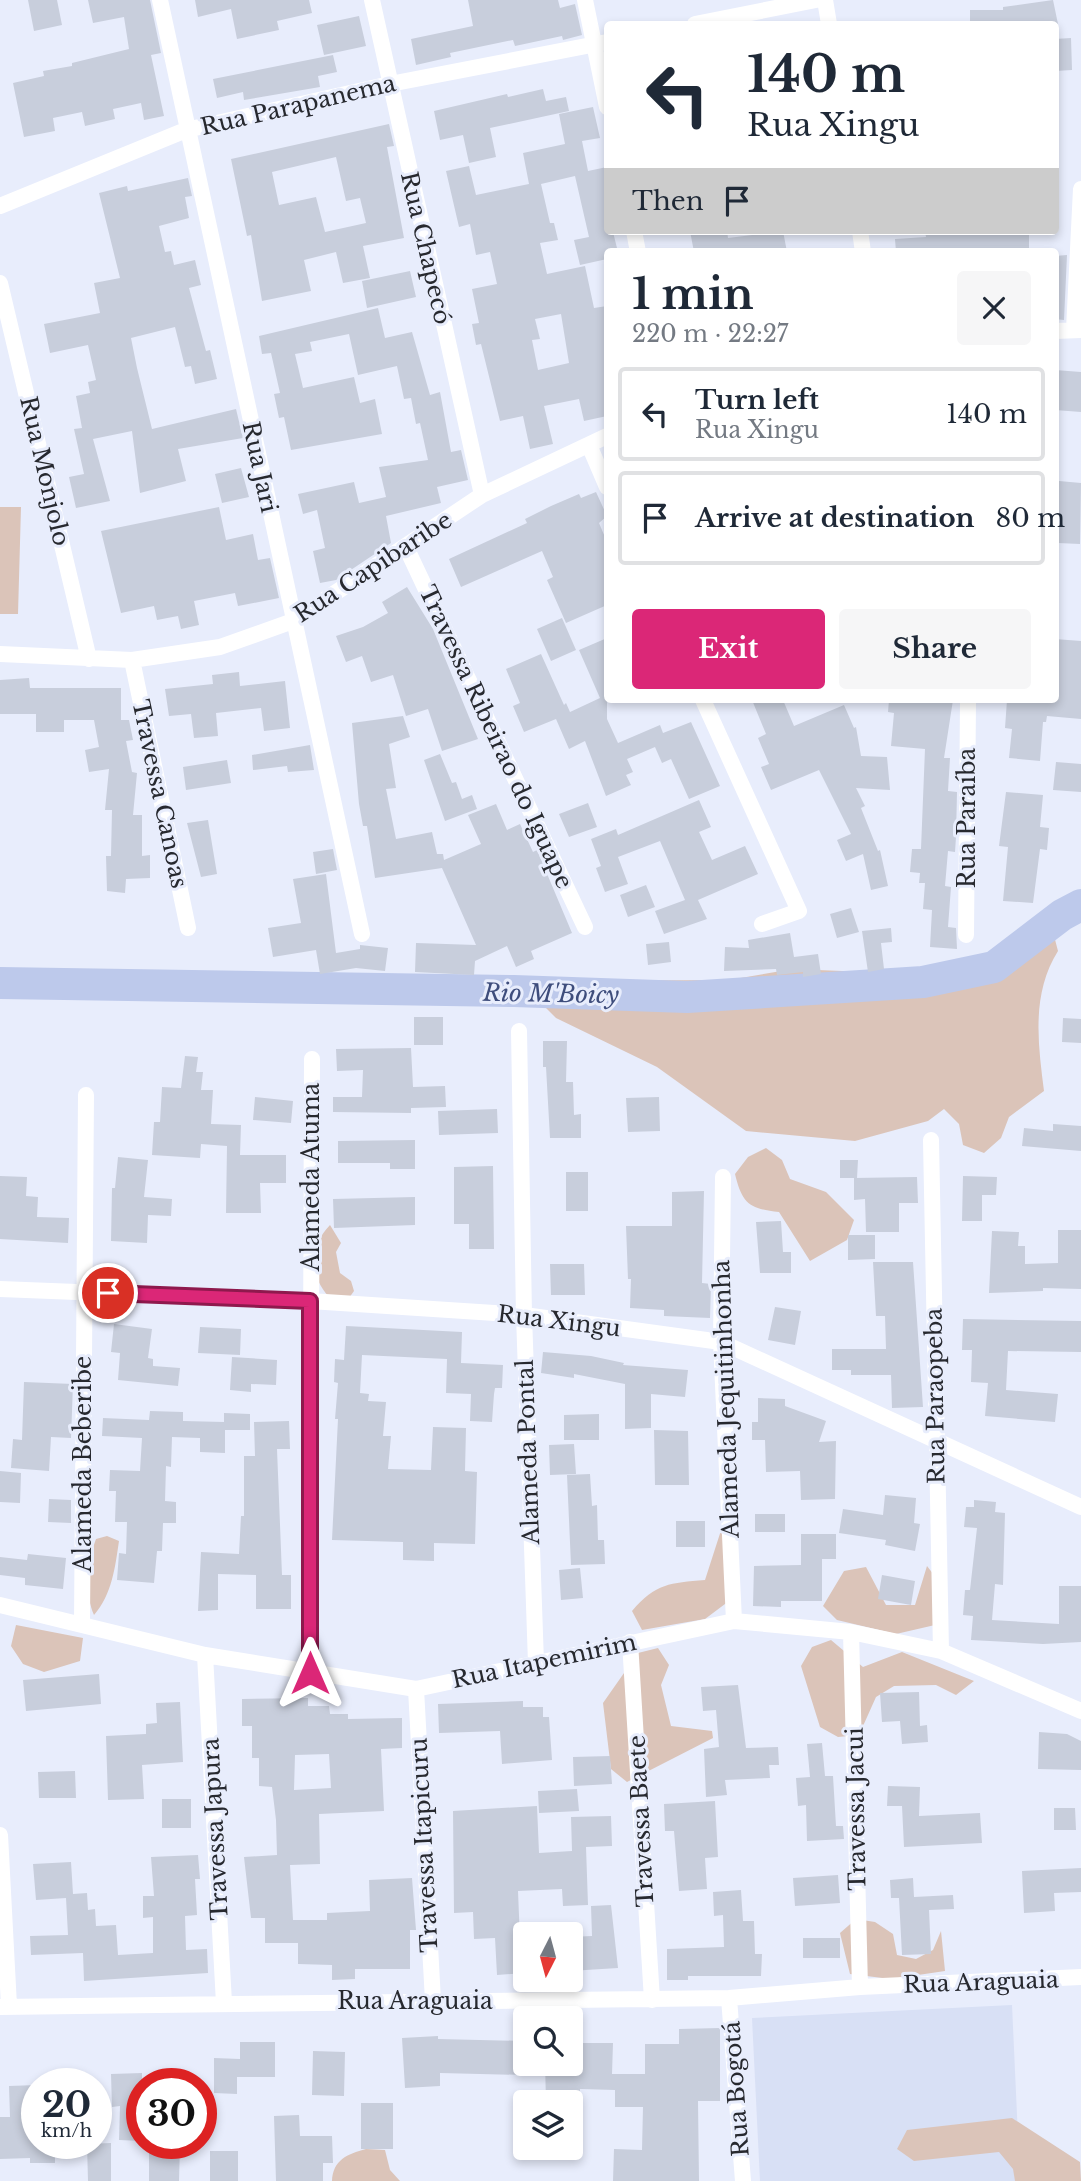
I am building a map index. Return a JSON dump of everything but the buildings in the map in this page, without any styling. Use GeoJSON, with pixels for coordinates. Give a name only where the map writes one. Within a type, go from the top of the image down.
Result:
{"type":"FeatureCollection","features":[{"type":"Feature","properties":{"kind":"street","name":"Rua Jari"},"geometry":{"type":"LineString","coordinates":[[160,0],[362,934]]}},
{"type":"Feature","properties":{"kind":"street","name":"Rua Chapecó"},"geometry":{"type":"LineString","coordinates":[[372,0],[482,495]]}},
{"type":"Feature","properties":{"kind":"street"},"geometry":{"type":"LineString","coordinates":[[585,0],[601,44],[604,76]]}},
{"type":"Feature","properties":{"kind":"street"},"geometry":{"type":"LineString","coordinates":[[710,21],[816,0]]}},
{"type":"Feature","properties":{"kind":"street"},"geometry":{"type":"LineString","coordinates":[[825,0],[828,21]]}},
{"type":"Feature","properties":{"kind":"street","name":"Rua Parapanema"},"geometry":{"type":"LineString","coordinates":[[0,206],[186,130],[390,84],[601,44]]}},
{"type":"Feature","properties":{"kind":"street"},"geometry":{"type":"LineString","coordinates":[[1059,331],[1077,330],[1081,189]]}},
{"type":"Feature","properties":{"kind":"street","name":"Rua Monjolo"},"geometry":{"type":"LineString","coordinates":[[0,283],[89,659]]}},
{"type":"Feature","properties":{"kind":"street","name":"Rua Capibaribe"},"geometry":{"type":"LineString","coordinates":[[0,654],[132,660],[220,647],[293,621],[482,495],[604,438]]}},
{"type":"Feature","properties":{"kind":"street"},"geometry":{"type":"LineString","coordinates":[[589,445],[604,480]]}},
{"type":"Feature","properties":{"kind":"street","name":"Travessa Ribeirao do Iguape"},"geometry":{"type":"LineString","coordinates":[[406,547],[585,927]]}},
{"type":"Feature","properties":{"kind":"street","name":"Travessa Canoas"},"geometry":{"type":"LineString","coordinates":[[132,660],[188,928]]}},
{"type":"Feature","properties":{"kind":"street"},"geometry":{"type":"LineString","coordinates":[[704,703],[799,911],[762,924]]}},
{"type":"Feature","properties":{"kind":"street","name":"Rua Paraíba"},"geometry":{"type":"LineString","coordinates":[[966,935],[968,703]]}},
{"type":"Feature","properties":{"kind":"street","name":"Alameda Pontal"},"geometry":{"type":"LineString","coordinates":[[519,1031],[524,1315],[536,1663]]}},
{"type":"Feature","properties":{"kind":"street","name":"Alameda Atuma"},"geometry":{"type":"LineString","coordinates":[[310,1673],[312,1059]]}},
{"type":"Feature","properties":{"kind":"street","name":"Alameda Beberibe"},"geometry":{"type":"LineString","coordinates":[[82,1623],[86,1095]]}},
{"type":"Feature","properties":{"kind":"street","name":"Rua Paraopeba"},"geometry":{"type":"LineString","coordinates":[[931,1140],[941,1651]]}},
{"type":"Feature","properties":{"kind":"street","name":"Alameda Jequitinhonha"},"geometry":{"type":"LineString","coordinates":[[723,1177],[721,1342],[734,1621]]}},
{"type":"Feature","properties":{"kind":"street","name":"Rua Xingu"},"geometry":{"type":"LineString","coordinates":[[0,1289],[310,1301],[524,1315],[721,1342],[1081,1507]]}},
{"type":"Feature","properties":{"kind":"street","name":"Rua Itapemirim"},"geometry":{"type":"LineString","coordinates":[[0,1605],[205,1655],[416,1689],[734,1621],[852,1632],[941,1651],[1081,1711]]}},
{"type":"Feature","properties":{"kind":"street","name":"Travessa Jacui"},"geometry":{"type":"LineString","coordinates":[[852,1632],[860,1987]]}},
{"type":"Feature","properties":{"kind":"street","name":"Travessa Baete"},"geometry":{"type":"LineString","coordinates":[[630,1643],[652,2000]]}},
{"type":"Feature","properties":{"kind":"street","name":"Travessa Japura"},"geometry":{"type":"LineString","coordinates":[[205,1655],[224,2003]]}},
{"type":"Feature","properties":{"kind":"street","name":"Travessa Itapicuru"},"geometry":{"type":"LineString","coordinates":[[416,1689],[433,2001]]}},
{"type":"Feature","properties":{"kind":"street"},"geometry":{"type":"LineString","coordinates":[[0,1835],[5,2007]]}},
{"type":"Feature","properties":{"kind":"street","name":"Rua Araguaia"},"geometry":{"type":"LineString","coordinates":[[5,2007],[729,1998],[860,1987],[1081,1977]]}},
{"type":"Feature","properties":{"kind":"street","name":"Rua Bogotá"},"geometry":{"type":"LineString","coordinates":[[729,1998],[743,2181]]}},
{"type":"Feature","properties":{"kind":"shaded area"},"geometry":{"type":"Polygon","coordinates":[[[0,507],[21,507],[18,614],[0,614],[0,507]]]}},
{"type":"Feature","properties":{"kind":"shaded area"},"geometry":{"type":"Polygon","coordinates":[[[1053,932],[1058,951],[1049,967],[1040,1002],[1039,1037],[1044,1091],[1009,1117],[1001,1138],[984,1153],[963,1145],[959,1124],[944,1109],[928,1121],[855,1141],[746,1131],[657,1067],[556,1018],[540,1002],[545,981],[729,980],[793,969],[940,975],[979,962],[1012,936],[1053,932]]]}},
{"type":"Feature","properties":{"kind":"shaded area"},"geometry":{"type":"Polygon","coordinates":[[[766,1148],[782,1160],[790,1179],[826,1192],[854,1220],[847,1240],[810,1261],[779,1212],[760,1209],[748,1203],[735,1174],[748,1157],[766,1148]]]}},
{"type":"Feature","properties":{"kind":"shaded area"},"geometry":{"type":"Polygon","coordinates":[[[330,1225],[341,1243],[336,1252],[340,1273],[351,1281],[354,1291],[349,1298],[332,1300],[315,1273],[318,1243],[330,1225]]]}},
{"type":"Feature","properties":{"kind":"shaded area"},"geometry":{"type":"Polygon","coordinates":[[[725,1518],[737,1595],[705,1619],[642,1630],[632,1611],[649,1595],[664,1586],[705,1580],[725,1518]]]}},
{"type":"Feature","properties":{"kind":"shaded area"},"geometry":{"type":"Polygon","coordinates":[[[107,1536],[119,1541],[116,1561],[109,1589],[94,1615],[88,1587],[90,1558],[96,1539],[107,1536]]]}},
{"type":"Feature","properties":{"kind":"shaded area"},"geometry":{"type":"Polygon","coordinates":[[[927,1566],[941,1584],[935,1625],[896,1634],[837,1620],[823,1606],[844,1571],[866,1567],[886,1605],[915,1605],[927,1566]]]}},
{"type":"Feature","properties":{"kind":"shaded area"},"geometry":{"type":"Polygon","coordinates":[[[16,1625],[83,1638],[80,1661],[44,1672],[23,1664],[11,1646],[16,1625]]]}},
{"type":"Feature","properties":{"kind":"shaded area"},"geometry":{"type":"Polygon","coordinates":[[[831,1640],[863,1667],[902,1652],[974,1681],[956,1695],[936,1685],[894,1686],[876,1697],[859,1735],[838,1737],[820,1727],[801,1666],[812,1647],[831,1640]]]}},
{"type":"Feature","properties":{"kind":"shaded area"},"geometry":{"type":"Polygon","coordinates":[[[658,1648],[669,1665],[661,1685],[671,1726],[712,1731],[713,1738],[627,1782],[611,1769],[603,1703],[638,1653],[658,1648]]]}},
{"type":"Feature","properties":{"kind":"shaded area"},"geometry":{"type":"Polygon","coordinates":[[[856,1919],[875,1922],[893,1934],[897,1955],[916,1959],[933,1950],[941,1931],[945,1971],[891,1979],[850,1974],[840,1933],[856,1919]]]}},
{"type":"Feature","properties":{"kind":"shaded area"},"geometry":{"type":"Polygon","coordinates":[[[1012,2005],[1020,2181],[760,2181],[752,2018],[1012,2005]]]}},
{"type":"Feature","properties":{"kind":"shaded area"},"geometry":{"type":"Polygon","coordinates":[[[1012,2118],[1080,2162],[1081,2181],[1015,2181],[1013,2169],[999,2152],[914,2161],[897,2149],[907,2130],[1012,2118]]]}},
{"type":"Feature","properties":{"kind":"shaded area"},"geometry":{"type":"Polygon","coordinates":[[[366,2149],[385,2150],[390,2170],[400,2181],[332,2181],[335,2168],[342,2159],[366,2149]]]}},
{"type":"Feature","properties":{"kind":"waterway","name":"Rio M'Boicy"},"geometry":{"type":"LineString","coordinates":[[0,983],[514,991],[687,997],[923,982],[994,967],[1062,915],[1081,905]]}},
{"type":"Feature","properties":{"kind":"route"},"geometry":{"type":"LineString","coordinates":[[108,1293],[310,1301],[310,1673]]}}]}
